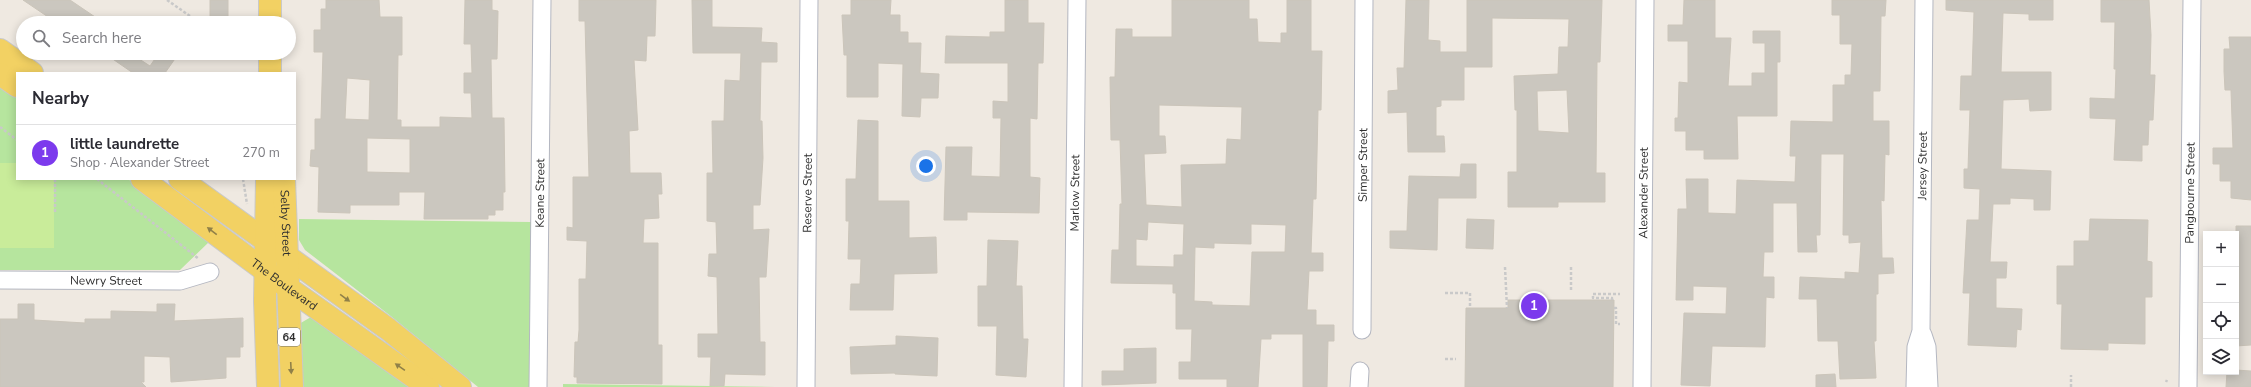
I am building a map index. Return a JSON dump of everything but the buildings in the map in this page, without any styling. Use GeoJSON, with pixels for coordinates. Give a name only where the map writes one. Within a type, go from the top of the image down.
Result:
{"type":"FeatureCollection","features":[{"type":"Feature","properties":{"kind":"main road"},"geometry":{"type":"LineString","coordinates":[[270,0],[270,16]]}},
{"type":"Feature","properties":{"kind":"main road"},"geometry":{"type":"LineString","coordinates":[[283,0],[283,16]]}},
{"type":"Feature","properties":{"kind":"main road"},"geometry":{"type":"LineString","coordinates":[[0,50],[31,72]]}},
{"type":"Feature","properties":{"kind":"main road"},"geometry":{"type":"LineString","coordinates":[[270,60],[270,72]]}},
{"type":"Feature","properties":{"kind":"main road"},"geometry":{"type":"LineString","coordinates":[[283,60],[283,72]]}},
{"type":"Feature","properties":{"kind":"main road"},"geometry":{"type":"LineString","coordinates":[[0,74],[16,85]]}},
{"type":"Feature","properties":{"kind":"main road","name":"The Boulevard"},"geometry":{"type":"LineString","coordinates":[[143,180],[287,287],[428,387]]}},
{"type":"Feature","properties":{"kind":"main road","name":"The Boulevard"},"geometry":{"type":"LineString","coordinates":[[181,180],[388,329],[460,387]]}},
{"type":"Feature","properties":{"kind":"main road","name":"Selby Street"},"geometry":{"type":"LineString","coordinates":[[267,180],[266,271],[268,387]]}},
{"type":"Feature","properties":{"kind":"main road","name":"Selby Street"},"geometry":{"type":"LineString","coordinates":[[284,180],[292,387]]}},
{"type":"Feature","properties":{"kind":"street","name":"Keane Street"},"geometry":{"type":"LineString","coordinates":[[538,387],[542,0]]}},
{"type":"Feature","properties":{"kind":"street","name":"Reserve Street"},"geometry":{"type":"LineString","coordinates":[[806,387],[809,0]]}},
{"type":"Feature","properties":{"kind":"street","name":"Marlow Street"},"geometry":{"type":"LineString","coordinates":[[1073,387],[1077,0]]}},
{"type":"Feature","properties":{"kind":"street","name":"Simper Street"},"geometry":{"type":"LineString","coordinates":[[1362,330],[1364,0]]}},
{"type":"Feature","properties":{"kind":"street","name":"Alexander Street"},"geometry":{"type":"LineString","coordinates":[[1642,387],[1645,0]]}},
{"type":"Feature","properties":{"kind":"street","name":"Jersey Street"},"geometry":{"type":"LineString","coordinates":[[1915,387],[1916,347],[1921,331],[1924,0]]}},
{"type":"Feature","properties":{"kind":"street","name":"Pangbourne Street"},"geometry":{"type":"LineString","coordinates":[[2188,387],[2192,0]]}},
{"type":"Feature","properties":{"kind":"street","name":"Newry Street"},"geometry":{"type":"LineString","coordinates":[[0,280],[180,281],[210,272]]}},
{"type":"Feature","properties":{"kind":"street","name":"Jersey Street"},"geometry":{"type":"LineString","coordinates":[[1921,331],[1927,347],[1929,387]]}},
{"type":"Feature","properties":{"kind":"path"},"geometry":{"type":"LineString","coordinates":[[167,0],[190,16]]}},
{"type":"Feature","properties":{"kind":"path"},"geometry":{"type":"LineString","coordinates":[[0,127],[16,139]]}},
{"type":"Feature","properties":{"kind":"path"},"geometry":{"type":"LineString","coordinates":[[56,180],[56,213]]}},
{"type":"Feature","properties":{"kind":"path"},"geometry":{"type":"LineString","coordinates":[[98,180],[197,257]]}},
{"type":"Feature","properties":{"kind":"path"},"geometry":{"type":"LineString","coordinates":[[243,180],[246,201]]}},
{"type":"Feature","properties":{"kind":"path"},"geometry":{"type":"LineString","coordinates":[[1505,267],[1507,308]]}},
{"type":"Feature","properties":{"kind":"path"},"geometry":{"type":"LineString","coordinates":[[1571,268],[1571,292]]}},
{"type":"Feature","properties":{"kind":"path"},"geometry":{"type":"LineString","coordinates":[[1445,293],[1470,293],[1470,308]]}},
{"type":"Feature","properties":{"kind":"path"},"geometry":{"type":"LineString","coordinates":[[1612,300],[1612,298],[1593,298],[1593,294],[1620,294]]}},
{"type":"Feature","properties":{"kind":"path"},"geometry":{"type":"LineString","coordinates":[[1614,308],[1616,308],[1616,324],[1620,324]]}},
{"type":"Feature","properties":{"kind":"path"},"geometry":{"type":"LineString","coordinates":[[1444,360],[1456,360]]}},
{"type":"Feature","properties":{"kind":"path"},"geometry":{"type":"LineString","coordinates":[[2071,387],[2072,375]]}},
{"type":"Feature","properties":{"kind":"green space"},"geometry":{"type":"Polygon","coordinates":[[[0,80],[16,92],[16,180],[129,180],[209,242],[180,270],[0,270],[0,80]]]}},
{"type":"Feature","properties":{"kind":"green space"},"geometry":{"type":"Polygon","coordinates":[[[0,163],[16,163],[16,180],[54,180],[54,248],[0,248],[0,163]]]}},
{"type":"Feature","properties":{"kind":"green space"},"geometry":{"type":"Polygon","coordinates":[[[299,219],[531,222],[529,387],[478,387],[392,317],[305,250],[299,240],[299,219]]]}},
{"type":"Feature","properties":{"kind":"green space"},"geometry":{"type":"Polygon","coordinates":[[[311,317],[417,387],[299,387],[299,324],[311,317]]]}},
{"type":"Feature","properties":{"kind":"green space"},"geometry":{"type":"Polygon","coordinates":[[[563,384],[775,387],[563,387],[563,384]]]}},
{"type":"Feature","properties":{"kind":"place","name":"little laundrette"},"geometry":{"type":"Point","coordinates":[1534,306]}}]}
